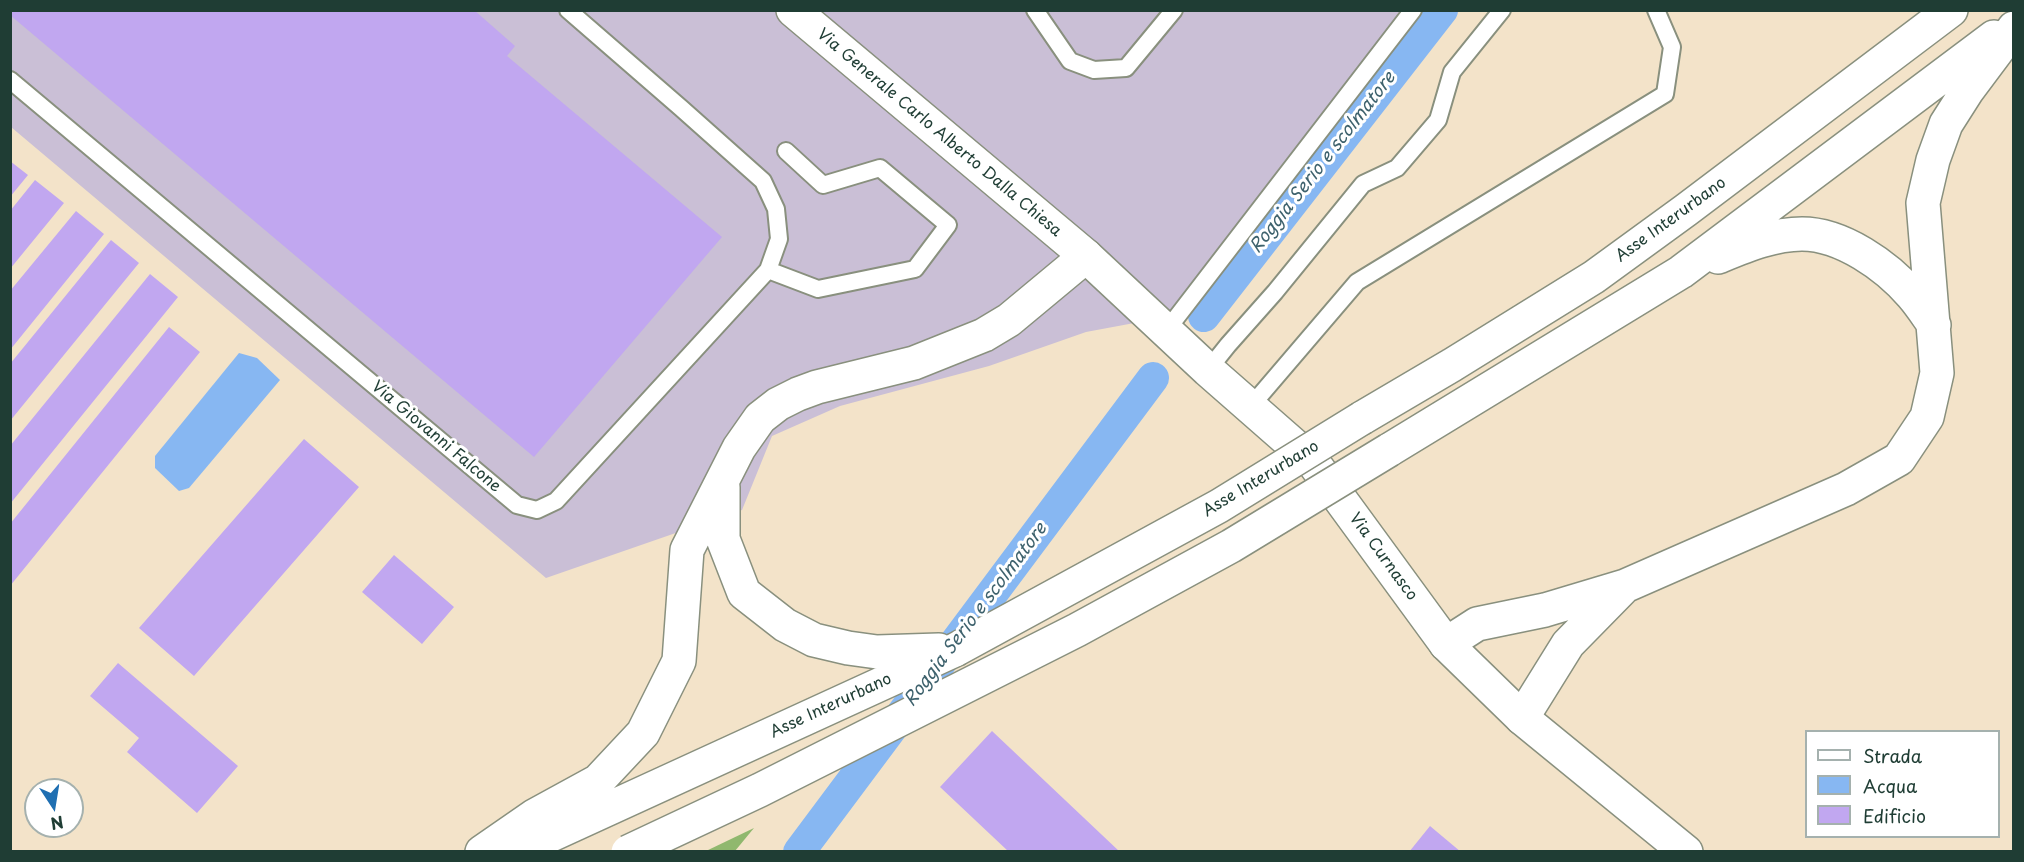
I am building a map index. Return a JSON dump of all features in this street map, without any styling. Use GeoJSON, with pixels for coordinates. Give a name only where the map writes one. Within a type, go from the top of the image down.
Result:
{"type":"FeatureCollection","features":[{"type":"Feature","properties":{"kind":"main road","name":"Via Generale Carlo Alberto Dalla Chiesa"},"geometry":{"type":"LineString","coordinates":[[793,10],[1086,256]]}},
{"type":"Feature","properties":{"kind":"main road","name":"Asse Interurbano"},"geometry":{"type":"LineString","coordinates":[[514,852],[955,650],[1219,506],[1594,277],[1951,10]]}},
{"type":"Feature","properties":{"kind":"main road"},"geometry":{"type":"LineString","coordinates":[[628,852],[771,785],[1077,630],[1231,546],[1681,272],[2013,23]]}},
{"type":"Feature","properties":{"kind":"main road"},"geometry":{"type":"LineString","coordinates":[[1446,644],[1476,624],[1545,610],[1625,586],[1846,489],[1899,459],[1927,417],[1937,373],[1923,203],[1933,160],[1946,124],[2013,28]]}},
{"type":"Feature","properties":{"kind":"main road"},"geometry":{"type":"LineString","coordinates":[[1681,272],[1754,242],[1786,235],[1823,236],[1860,252],[1884,269],[1911,294],[1934,325]]}},
{"type":"Feature","properties":{"kind":"main road","name":"Via Curnasco"},"geometry":{"type":"LineString","coordinates":[[1086,256],[1208,370],[1313,462],[1446,644],[1522,718],[1686,852]]}},
{"type":"Feature","properties":{"kind":"main road"},"geometry":{"type":"LineString","coordinates":[[482,852],[534,816],[598,781],[643,733],[679,661],[687,550],[739,448],[760,418],[778,405],[817,387],[914,363],[984,335],[1009,320],[1086,256]]}},
{"type":"Feature","properties":{"kind":"main road"},"geometry":{"type":"LineString","coordinates":[[723,482],[723,539],[744,593],[785,625],[813,640],[867,651],[955,650]]}},
{"type":"Feature","properties":{"kind":"main road"},"geometry":{"type":"LineString","coordinates":[[1522,718],[1568,644],[1625,586]]}},
{"type":"Feature","properties":{"kind":"lane","name":"Via Giovanni Falcone"},"geometry":{"type":"LineString","coordinates":[[10,80],[517,505],[537,510],[556,501],[768,270],[779,239],[776,209],[763,182],[568,10]]}},
{"type":"Feature","properties":{"kind":"lane"},"geometry":{"type":"LineString","coordinates":[[1035,10],[1070,61],[1094,70],[1126,68],[1174,10]]}},
{"type":"Feature","properties":{"kind":"lane"},"geometry":{"type":"LineString","coordinates":[[1166,331],[1413,10]]}},
{"type":"Feature","properties":{"kind":"lane"},"geometry":{"type":"LineString","coordinates":[[1208,370],[1363,184],[1397,168],[1438,120],[1452,72],[1502,10]]}},
{"type":"Feature","properties":{"kind":"lane"},"geometry":{"type":"LineString","coordinates":[[1251,406],[1357,282],[1665,94],[1672,47],[1656,10]]}},
{"type":"Feature","properties":{"kind":"lane"},"geometry":{"type":"LineString","coordinates":[[768,270],[818,289],[915,269],[948,225],[880,168],[823,185],[786,151]]}},
{"type":"Feature","properties":{"kind":"shaded area"},"geometry":{"type":"Polygon","coordinates":[[[11,11],[1425,11],[1188,313],[1086,332],[989,366],[840,406],[772,436],[742,510],[546,578],[11,127],[11,11]]]}},
{"type":"Feature","properties":{"kind":"green space"},"geometry":{"type":"Polygon","coordinates":[[[754,828],[735,851],[706,851],[754,828]]]}},
{"type":"Feature","properties":{"kind":"water"},"geometry":{"type":"Polygon","coordinates":[[[239,353],[257,358],[280,380],[189,488],[179,491],[155,468],[155,456],[239,353]]]}},
{"type":"Feature","properties":{"kind":"building"},"geometry":{"type":"Polygon","coordinates":[[[10,10],[474,10],[515,46],[507,56],[722,237],[534,457],[10,15],[10,10]]]}},
{"type":"Feature","properties":{"kind":"building"},"geometry":{"type":"Polygon","coordinates":[[[10,161],[28,175],[10,197],[10,161]]]}},
{"type":"Feature","properties":{"kind":"building"},"geometry":{"type":"Polygon","coordinates":[[[35,180],[64,203],[10,269],[10,211],[35,180]]]}},
{"type":"Feature","properties":{"kind":"building"},"geometry":{"type":"Polygon","coordinates":[[[76,211],[104,234],[10,350],[10,291],[76,211]]]}},
{"type":"Feature","properties":{"kind":"building"},"geometry":{"type":"Polygon","coordinates":[[[111,240],[139,263],[10,421],[10,364],[111,240]]]}},
{"type":"Feature","properties":{"kind":"building"},"geometry":{"type":"Polygon","coordinates":[[[150,274],[178,297],[10,504],[10,446],[150,274]]]}},
{"type":"Feature","properties":{"kind":"building"},"geometry":{"type":"Polygon","coordinates":[[[169,327],[200,352],[10,586],[10,524],[169,327]]]}},
{"type":"Feature","properties":{"kind":"building"},"geometry":{"type":"Polygon","coordinates":[[[304,439],[359,487],[194,676],[139,628],[304,439]]]}},
{"type":"Feature","properties":{"kind":"building"},"geometry":{"type":"Polygon","coordinates":[[[394,555],[454,607],[422,644],[362,592],[394,555]]]}},
{"type":"Feature","properties":{"kind":"building"},"geometry":{"type":"Polygon","coordinates":[[[118,663],[238,766],[197,813],[127,752],[139,738],[90,696],[118,663]]]}},
{"type":"Feature","properties":{"kind":"building"},"geometry":{"type":"Polygon","coordinates":[[[992,731],[1120,852],[1009,852],[940,787],[992,731]]]}},
{"type":"Feature","properties":{"kind":"building"},"geometry":{"type":"Polygon","coordinates":[[[1430,826],[1461,852],[1409,852],[1430,826]]]}},
{"type":"Feature","properties":{"kind":"waterway","name":"Roggia Serio e scolmatore"},"geometry":{"type":"LineString","coordinates":[[1204,316],[1442,10]]}},
{"type":"Feature","properties":{"kind":"waterway","name":"Roggia Serio e scolmatore"},"geometry":{"type":"LineString","coordinates":[[799,852],[1153,378]]}}]}
